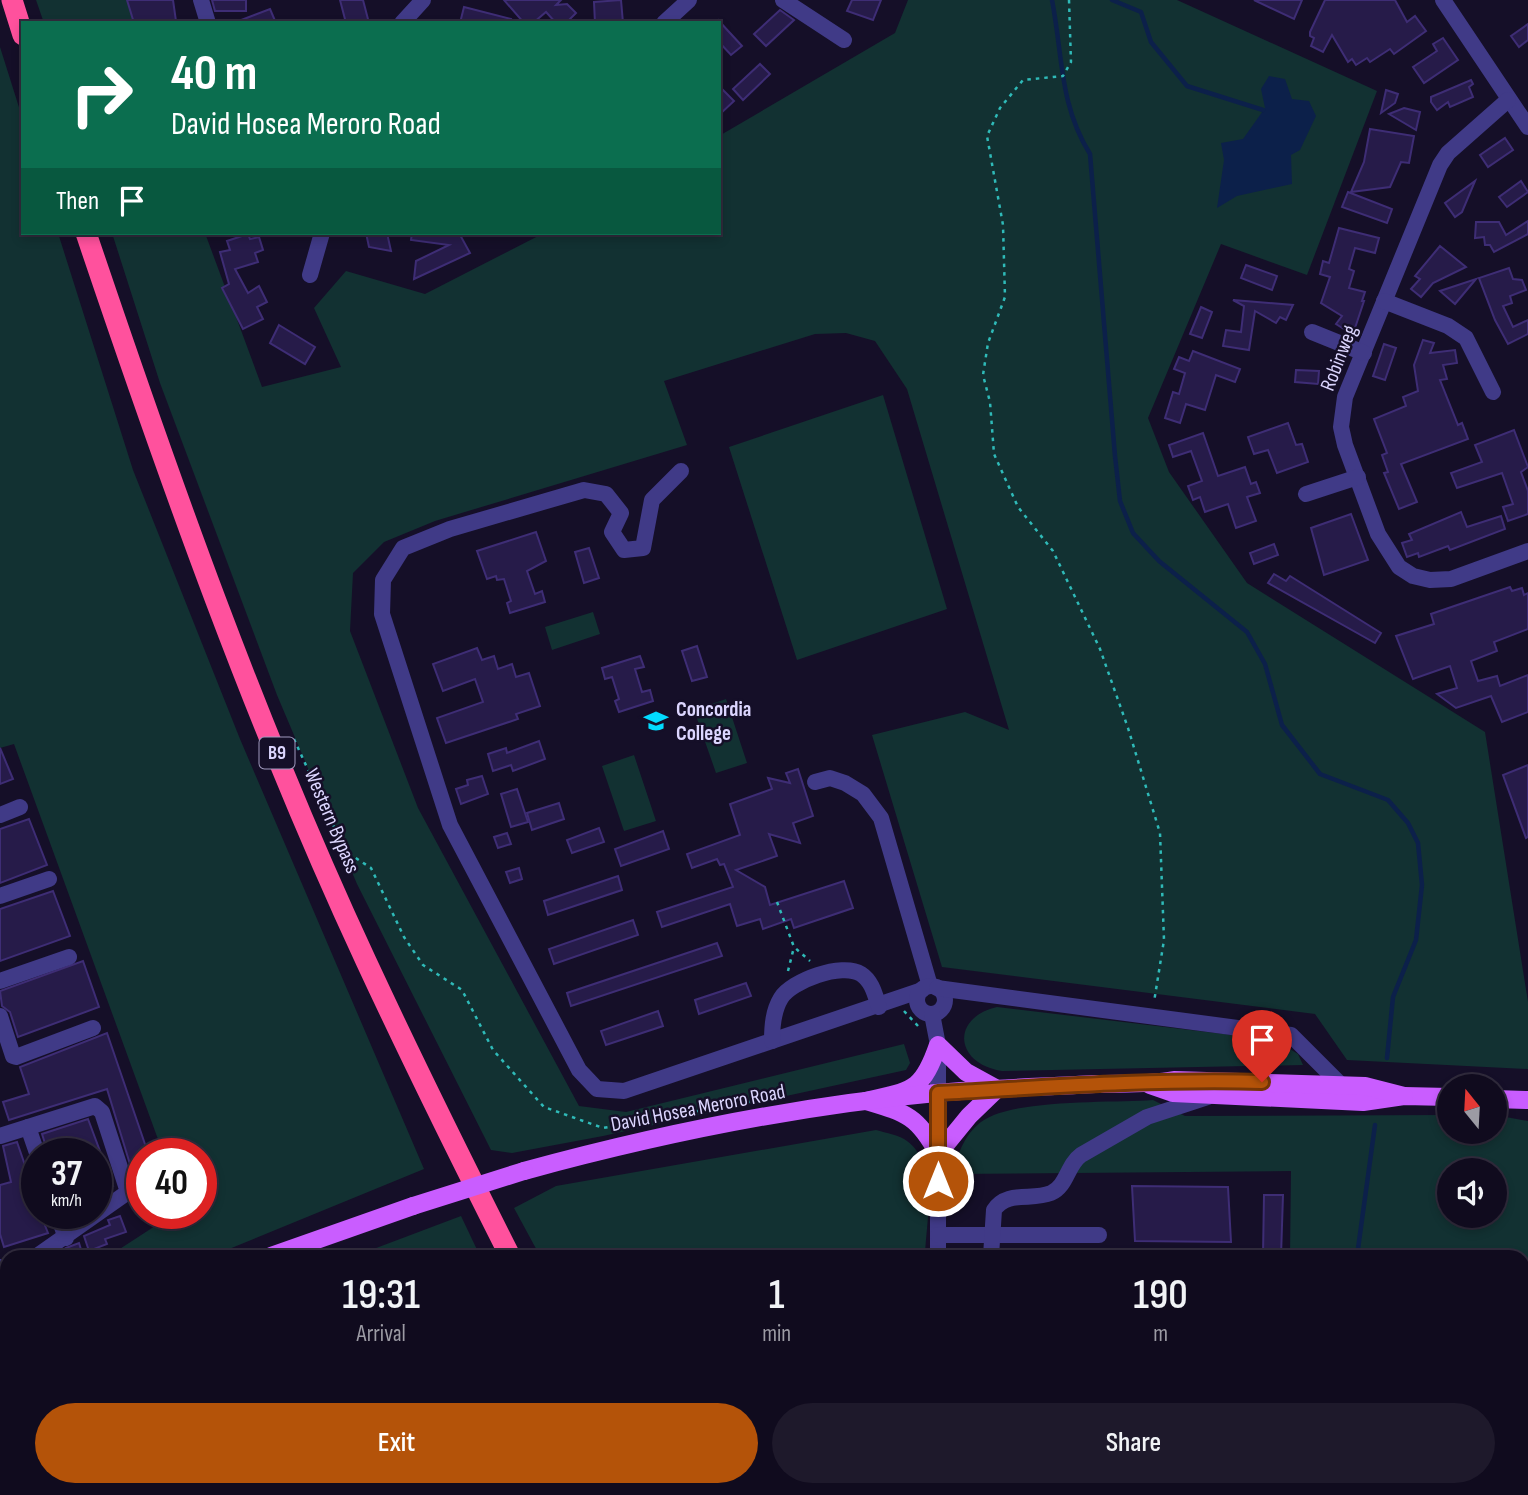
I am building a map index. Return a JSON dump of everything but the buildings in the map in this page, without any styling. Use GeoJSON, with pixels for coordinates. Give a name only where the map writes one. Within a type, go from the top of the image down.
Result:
{"type":"FeatureCollection","features":[{"type":"Feature","properties":{"kind":"highway"},"geometry":{"type":"LineString","coordinates":[[12,0],[21,29]]}},
{"type":"Feature","properties":{"kind":"highway","name":"Western Bypass"},"geometry":{"type":"LineString","coordinates":[[87,235],[162,458],[259,710],[366,962],[507,1250]]}},
{"type":"Feature","properties":{"kind":"main road"},"geometry":{"type":"LineString","coordinates":[[938,1045],[966,1072],[997,1089],[969,1116],[938,1154],[924,1127],[909,1115],[866,1101],[918,1085],[930,1068],[938,1045]]}},
{"type":"Feature","properties":{"kind":"main road","name":"David Hosea Meroro Road"},"geometry":{"type":"LineString","coordinates":[[288,1250],[413,1206],[524,1171],[607,1149],[723,1123],[866,1101],[997,1089],[1150,1085],[1174,1080],[1341,1085],[1404,1096]]}},
{"type":"Feature","properties":{"kind":"main road","name":"David Hosea Meroro Road"},"geometry":{"type":"LineString","coordinates":[[1150,1085],[1172,1093],[1363,1101],[1404,1096],[1437,1097]]}},
{"type":"Feature","properties":{"kind":"main road"},"geometry":{"type":"LineString","coordinates":[[1507,1099],[1528,1100]]}},
{"type":"Feature","properties":{"kind":"street"},"geometry":{"type":"LineString","coordinates":[[201,0],[207,21]]}},
{"type":"Feature","properties":{"kind":"street"},"geometry":{"type":"LineString","coordinates":[[404,21],[423,0]]}},
{"type":"Feature","properties":{"kind":"street"},"geometry":{"type":"LineString","coordinates":[[666,21],[689,0]]}},
{"type":"Feature","properties":{"kind":"street"},"geometry":{"type":"LineString","coordinates":[[783,0],[844,40]]}},
{"type":"Feature","properties":{"kind":"street"},"geometry":{"type":"LineString","coordinates":[[1443,0],[1528,127]]}},
{"type":"Feature","properties":{"kind":"street","name":"Robinweg"},"geometry":{"type":"LineString","coordinates":[[1508,100],[1460,141],[1440,165],[1345,397],[1341,426],[1388,554],[1399,567],[1413,576],[1430,580],[1451,579],[1528,551]]}},
{"type":"Feature","properties":{"kind":"street"},"geometry":{"type":"LineString","coordinates":[[310,275],[321,235]]}},
{"type":"Feature","properties":{"kind":"street"},"geometry":{"type":"LineString","coordinates":[[1384,301],[1448,326],[1466,338],[1493,392]]}},
{"type":"Feature","properties":{"kind":"street"},"geometry":{"type":"LineString","coordinates":[[1312,332],[1364,353]]}},
{"type":"Feature","properties":{"kind":"street"},"geometry":{"type":"LineString","coordinates":[[681,471],[652,500],[643,548],[624,551],[612,532],[621,513],[606,494],[584,490],[450,529],[403,548],[383,580],[382,614],[450,825],[579,1070],[597,1089],[624,1091],[929,988],[1291,1035],[1341,1085]]}},
{"type":"Feature","properties":{"kind":"street"},"geometry":{"type":"LineString","coordinates":[[1306,494],[1358,477]]}},
{"type":"Feature","properties":{"kind":"street"},"geometry":{"type":"LineString","coordinates":[[815,782],[830,778],[845,783],[863,794],[881,818],[929,988],[945,998],[931,1011]]}},
{"type":"Feature","properties":{"kind":"street"},"geometry":{"type":"LineString","coordinates":[[0,815],[20,807]]}},
{"type":"Feature","properties":{"kind":"street"},"geometry":{"type":"LineString","coordinates":[[0,896],[49,879]]}},
{"type":"Feature","properties":{"kind":"street"},"geometry":{"type":"LineString","coordinates":[[0,981],[69,957]]}},
{"type":"Feature","properties":{"kind":"street"},"geometry":{"type":"LineString","coordinates":[[772,1041],[772,1024],[782,995],[823,973],[846,970],[860,973],[886,1004],[931,1011],[981,994]]}},
{"type":"Feature","properties":{"kind":"street"},"geometry":{"type":"LineString","coordinates":[[929,988],[918,997],[931,1011],[938,1045],[938,1250]]}},
{"type":"Feature","properties":{"kind":"street"},"geometry":{"type":"LineString","coordinates":[[0,1016],[13,1056],[16,1057],[93,1028]]}},
{"type":"Feature","properties":{"kind":"street"},"geometry":{"type":"LineString","coordinates":[[991,1250],[994,1210],[1006,1199],[1055,1192],[1061,1186],[1071,1163],[1081,1155],[1147,1117],[1220,1094]]}},
{"type":"Feature","properties":{"kind":"street"},"geometry":{"type":"LineString","coordinates":[[0,1136],[90,1106],[100,1108],[102,1112],[127,1195],[47,1250]]}},
{"type":"Feature","properties":{"kind":"street"},"geometry":{"type":"LineString","coordinates":[[27,1127],[31,1138]]}},
{"type":"Feature","properties":{"kind":"street"},"geometry":{"type":"LineString","coordinates":[[63,1229],[66,1238]]}},
{"type":"Feature","properties":{"kind":"street"},"geometry":{"type":"LineString","coordinates":[[938,1235],[1099,1235]]}},
{"type":"Feature","properties":{"kind":"path"},"geometry":{"type":"LineString","coordinates":[[1069,0],[1071,62],[1063,76],[1023,80],[1000,108],[987,136],[991,173],[1000,194],[1005,297],[988,343],[983,375],[990,402],[994,454],[1018,507],[1053,551],[1100,649],[1128,728],[1160,833],[1164,940],[1151,1018]]}},
{"type":"Feature","properties":{"kind":"path"},"geometry":{"type":"LineString","coordinates":[[294,738],[345,851],[371,869],[404,937],[423,965],[463,990],[493,1050],[544,1107],[603,1128],[765,1099]]}},
{"type":"Feature","properties":{"kind":"path"},"geometry":{"type":"LineString","coordinates":[[777,902],[794,947],[823,973]]}},
{"type":"Feature","properties":{"kind":"path"},"geometry":{"type":"LineString","coordinates":[[886,1004],[914,1021],[921,1033]]}},
{"type":"Feature","properties":{"kind":"green space"},"geometry":{"type":"Polygon","coordinates":[[[36,0],[128,0],[134,21],[43,21],[36,0]]]}},
{"type":"Feature","properties":{"kind":"green space"},"geometry":{"type":"Polygon","coordinates":[[[908,0],[1177,0],[1377,91],[1307,275],[1221,244],[1148,418],[1169,472],[1247,583],[1485,732],[1528,1002],[1528,1069],[1347,1060],[1315,1014],[942,967],[872,735],[965,712],[1009,730],[907,389],[875,341],[846,333],[815,334],[664,381],[687,445],[435,521],[384,542],[353,573],[350,631],[418,808],[579,1106],[626,1112],[904,1044],[910,1063],[906,1070],[603,1136],[512,1153],[491,1150],[357,884],[277,695],[160,383],[113,235],[206,235],[262,387],[341,367],[314,308],[346,271],[425,294],[540,235],[721,235],[721,135],[895,33],[908,0]]]}},
{"type":"Feature","properties":{"kind":"green space"},"geometry":{"type":"Polygon","coordinates":[[[0,47],[21,114],[21,235],[59,235],[133,470],[240,739],[424,1169],[227,1250],[118,1250],[150,1229],[217,1229],[217,1138],[158,1138],[14,744],[0,748],[0,47]]]}},
{"type":"Feature","properties":{"kind":"green space"},"geometry":{"type":"Polygon","coordinates":[[[883,395],[947,609],[797,660],[729,447],[883,395]]]}},
{"type":"Feature","properties":{"kind":"green space"},"geometry":{"type":"Polygon","coordinates":[[[593,612],[600,634],[552,650],[545,627],[593,612]]]}},
{"type":"Feature","properties":{"kind":"green space"},"geometry":{"type":"Polygon","coordinates":[[[726,699],[747,763],[716,773],[694,710],[726,699]]]}},
{"type":"Feature","properties":{"kind":"green space"},"geometry":{"type":"Polygon","coordinates":[[[634,755],[656,821],[624,831],[602,766],[634,755]]]}},
{"type":"Feature","properties":{"kind":"green space"},"geometry":{"type":"Polygon","coordinates":[[[997,1007],[1275,1040],[1298,1054],[1303,1065],[1002,1071],[986,1067],[975,1060],[967,1051],[964,1040],[971,1021],[997,1007]]]}},
{"type":"Feature","properties":{"kind":"green space"},"geometry":{"type":"Polygon","coordinates":[[[1153,1100],[1185,1116],[1437,1115],[1437,1144],[1507,1144],[1507,1117],[1528,1121],[1528,1250],[1290,1250],[1291,1171],[952,1174],[967,1137],[977,1125],[999,1113],[1041,1105],[1153,1100]]]}},
{"type":"Feature","properties":{"kind":"green space"},"geometry":{"type":"Polygon","coordinates":[[[876,1130],[907,1141],[924,1164],[929,1194],[925,1250],[537,1250],[514,1208],[556,1186],[876,1130]]]}},
{"type":"Feature","properties":{"kind":"green space"},"geometry":{"type":"Polygon","coordinates":[[[461,1216],[477,1250],[371,1250],[461,1216]]]}},
{"type":"Feature","properties":{"kind":"water"},"geometry":{"type":"Polygon","coordinates":[[[1269,76],[1285,79],[1292,99],[1309,101],[1316,116],[1300,150],[1291,155],[1292,184],[1237,196],[1217,208],[1224,160],[1221,143],[1243,139],[1265,108],[1261,89],[1269,76]]]}},
{"type":"Feature","properties":{"kind":"waterway"},"geometry":{"type":"LineString","coordinates":[[1052,0],[1067,98],[1090,154],[1120,501],[1133,533],[1159,561],[1247,632],[1265,664],[1282,725],[1320,774],[1388,800],[1408,823],[1418,843],[1422,885],[1416,940],[1393,997],[1387,1058]]}},
{"type":"Feature","properties":{"kind":"waterway"},"geometry":{"type":"LineString","coordinates":[[1112,0],[1141,12],[1151,42],[1187,86],[1263,110]]}},
{"type":"Feature","properties":{"kind":"waterway"},"geometry":{"type":"LineString","coordinates":[[1358,1250],[1375,1125]]}},
{"type":"Feature","properties":{"kind":"place","name":"Concordia College"},"geometry":{"type":"Point","coordinates":[656,721]}},
{"type":"Feature","properties":{"kind":"route"},"geometry":{"type":"LineString","coordinates":[[938,1181],[938,1093],[1106,1084],[1150,1085],[1174,1080],[1262,1082]]}}]}
